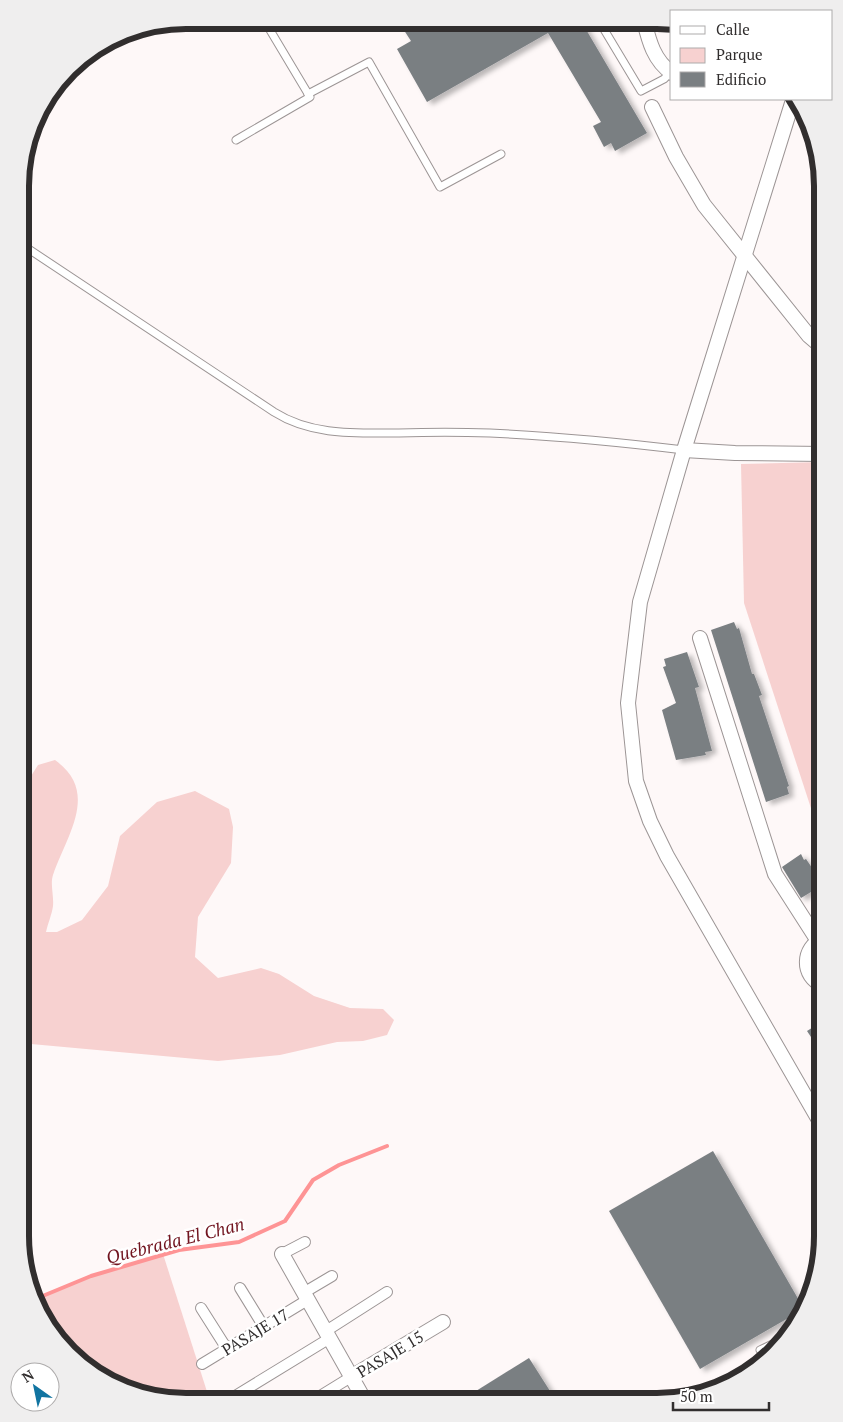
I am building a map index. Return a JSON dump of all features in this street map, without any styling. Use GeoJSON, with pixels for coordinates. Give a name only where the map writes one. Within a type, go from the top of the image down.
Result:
{"type":"FeatureCollection","features":[{"type":"Feature","properties":{"kind":"street"},"geometry":{"type":"LineString","coordinates":[[646,29],[650,45],[659,61],[670,72]]}},
{"type":"Feature","properties":{"kind":"street"},"geometry":{"type":"LineString","coordinates":[[792,105],[684,450],[640,602],[628,703],[636,781],[650,821],[814,1112]]}},
{"type":"Feature","properties":{"kind":"street"},"geometry":{"type":"LineString","coordinates":[[652,107],[676,157],[704,205],[814,340]]}},
{"type":"Feature","properties":{"kind":"street"},"geometry":{"type":"LineString","coordinates":[[684,450],[735,454],[814,454]]}},
{"type":"Feature","properties":{"kind":"street"},"geometry":{"type":"LineString","coordinates":[[700,638],[775,874],[814,931]]}},
{"type":"Feature","properties":{"kind":"street"},"geometry":{"type":"LineString","coordinates":[[814,947],[808,954],[806,962],[814,978]]}},
{"type":"Feature","properties":{"kind":"street"},"geometry":{"type":"LineString","coordinates":[[305,1242],[282,1254],[360,1393]]}},
{"type":"Feature","properties":{"kind":"street","name":"PASAJE 17"},"geometry":{"type":"LineString","coordinates":[[202,1364],[264,1327],[332,1276]]}},
{"type":"Feature","properties":{"kind":"street"},"geometry":{"type":"LineString","coordinates":[[240,1288],[264,1327]]}},
{"type":"Feature","properties":{"kind":"street"},"geometry":{"type":"LineString","coordinates":[[239,1393],[328,1335],[387,1292]]}},
{"type":"Feature","properties":{"kind":"street"},"geometry":{"type":"LineString","coordinates":[[201,1308],[227,1349]]}},
{"type":"Feature","properties":{"kind":"street","name":"PASAJE 15"},"geometry":{"type":"LineString","coordinates":[[325,1393],[443,1322]]}},
{"type":"Feature","properties":{"kind":"lane"},"geometry":{"type":"LineString","coordinates":[[236,140],[310,97],[269,29]]}},
{"type":"Feature","properties":{"kind":"lane"},"geometry":{"type":"LineString","coordinates":[[604,29],[641,91],[670,74]]}},
{"type":"Feature","properties":{"kind":"lane"},"geometry":{"type":"LineString","coordinates":[[308,94],[369,62],[440,187],[501,154]]}},
{"type":"Feature","properties":{"kind":"lane"},"geometry":{"type":"LineString","coordinates":[[29,249],[274,412],[299,426],[315,430],[354,433],[489,433],[546,436],[684,450]]}},
{"type":"Feature","properties":{"kind":"lane"},"geometry":{"type":"LineString","coordinates":[[760,1350],[769,1345]]}},
{"type":"Feature","properties":{"kind":"green space"},"geometry":{"type":"Polygon","coordinates":[[[814,462],[814,817],[744,603],[741,464],[814,462]]]}},
{"type":"Feature","properties":{"kind":"green space"},"geometry":{"type":"Polygon","coordinates":[[[55,760],[68,772],[76,786],[78,800],[72,829],[53,875],[53,906],[46,932],[57,932],[82,920],[108,886],[120,836],[157,802],[195,791],[229,809],[233,827],[231,863],[198,917],[195,957],[218,978],[261,968],[279,974],[314,996],[350,1008],[383,1009],[394,1020],[387,1035],[363,1041],[337,1042],[280,1055],[218,1061],[29,1044],[29,779],[38,765],[55,760]]]}},
{"type":"Feature","properties":{"kind":"green space"},"geometry":{"type":"Polygon","coordinates":[[[163,1254],[207,1393],[165,1392],[145,1388],[107,1372],[90,1361],[75,1347],[61,1332],[41,1297],[91,1276],[163,1254]]]}},
{"type":"Feature","properties":{"kind":"building"},"geometry":{"type":"Polygon","coordinates":[[[403,29],[586,29],[647,133],[615,151],[611,143],[604,147],[593,126],[601,122],[548,33],[427,102],[397,49],[411,41],[403,29]]]}},
{"type":"Feature","properties":{"kind":"building"},"geometry":{"type":"Polygon","coordinates":[[[734,622],[737,629],[739,628],[752,674],[754,674],[762,695],[759,696],[789,786],[787,787],[789,794],[766,802],[711,630],[734,622]]]}},
{"type":"Feature","properties":{"kind":"building"},"geometry":{"type":"Polygon","coordinates":[[[687,652],[699,687],[695,688],[712,751],[705,752],[706,755],[676,760],[662,710],[676,703],[663,667],[666,666],[664,659],[687,652]]]}},
{"type":"Feature","properties":{"kind":"building"},"geometry":{"type":"Polygon","coordinates":[[[801,854],[814,871],[814,890],[801,898],[782,867],[801,854]]]}},
{"type":"Feature","properties":{"kind":"building"},"geometry":{"type":"Polygon","coordinates":[[[814,1027],[814,1042],[807,1031],[814,1027]]]}},
{"type":"Feature","properties":{"kind":"building"},"geometry":{"type":"Polygon","coordinates":[[[713,1151],[800,1302],[798,1306],[792,1316],[700,1369],[609,1211],[713,1151]]]}},
{"type":"Feature","properties":{"kind":"building"},"geometry":{"type":"Polygon","coordinates":[[[529,1358],[551,1393],[473,1393],[529,1358]]]}},
{"type":"Feature","properties":{"kind":"waterway","name":"Quebrada El Chan"},"geometry":{"type":"LineString","coordinates":[[41,1297],[91,1276],[179,1250],[239,1242],[285,1221],[313,1180],[339,1165],[387,1146]]}}]}
